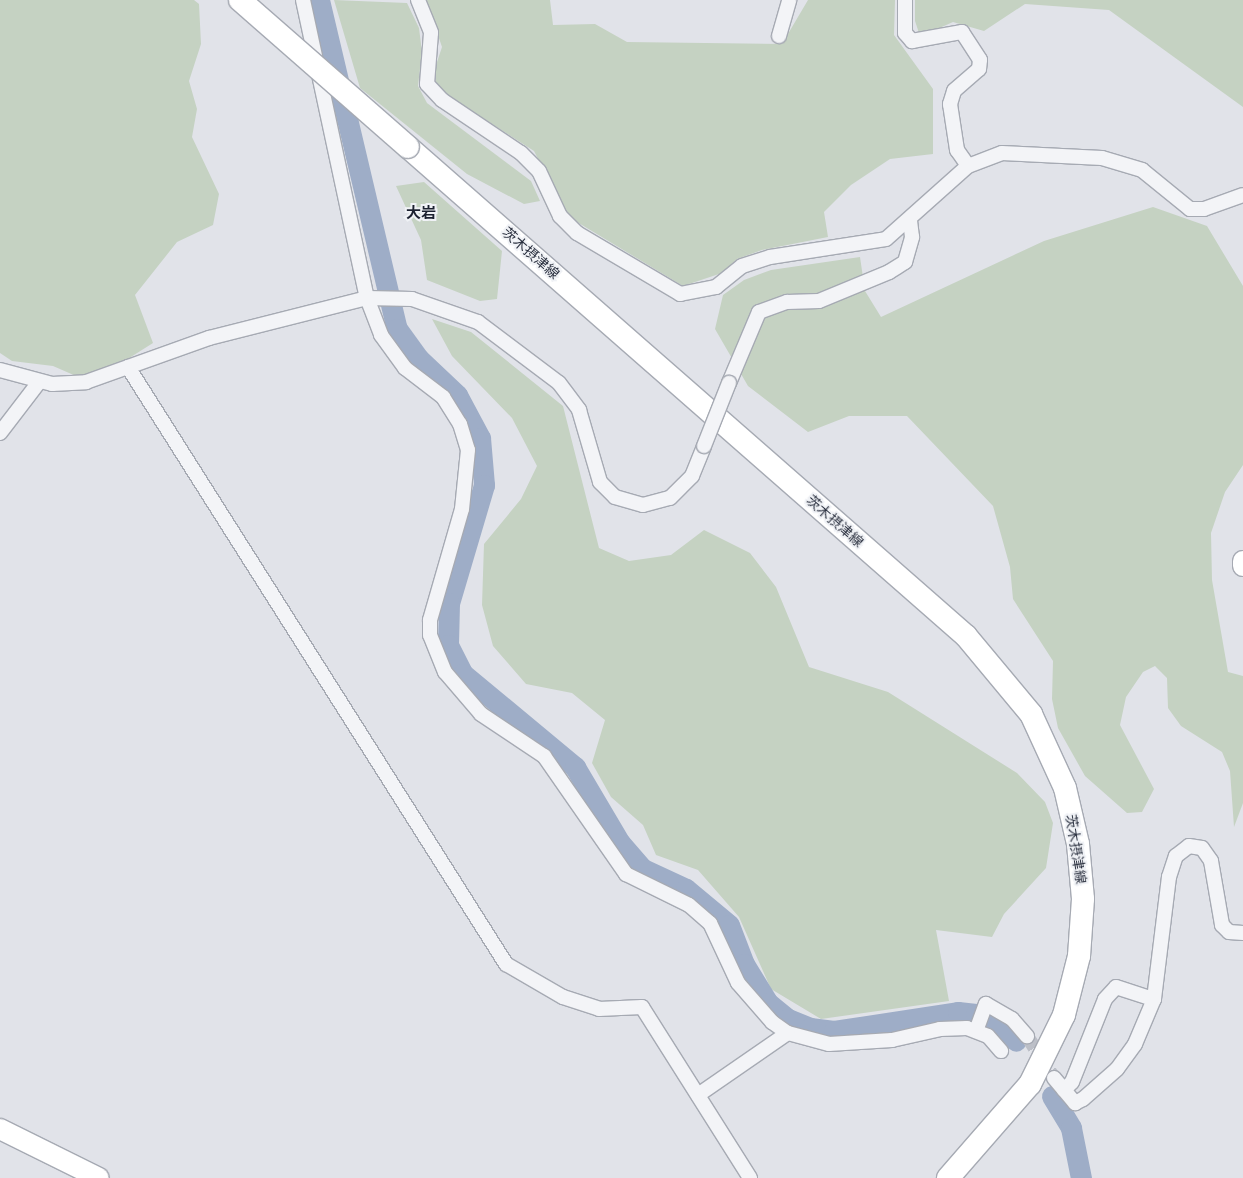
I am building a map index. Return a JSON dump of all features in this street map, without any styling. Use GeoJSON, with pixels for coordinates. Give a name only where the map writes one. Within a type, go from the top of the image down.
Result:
{"type":"FeatureCollection","features":[{"type":"Feature","properties":{"kind":"main road"},"geometry":{"type":"LineString","coordinates":[[229,0],[282,35]]}},
{"type":"Feature","properties":{"kind":"main road","name":"茨木摂津線"},"geometry":{"type":"LineString","coordinates":[[240,0],[966,636],[993,665],[1035,722],[1065,788],[1078,844],[1084,899],[1079,956],[1064,1015],[1030,1084],[948,1178]]}},
{"type":"Feature","properties":{"kind":"street"},"geometry":{"type":"LineString","coordinates":[[303,0],[381,335],[405,368],[443,397],[460,424],[468,450],[468,476],[462,509],[430,620],[433,644],[445,672],[481,714],[544,756],[626,874],[689,905],[706,918],[748,999],[788,1033],[829,1044],[892,1040],[956,1027],[977,1029],[1002,1051]]}},
{"type":"Feature","properties":{"kind":"street"},"geometry":{"type":"LineString","coordinates":[[418,0],[431,33],[427,84],[442,100],[521,153],[539,171],[560,216],[578,233],[680,294],[716,287],[742,266],[770,257],[886,239],[910,220],[968,166],[1002,153],[1102,158],[1142,170],[1190,209],[1204,209],[1243,195]]}},
{"type":"Feature","properties":{"kind":"street"},"geometry":{"type":"LineString","coordinates":[[779,36],[789,0]]}},
{"type":"Feature","properties":{"kind":"street"},"geometry":{"type":"LineString","coordinates":[[905,0],[905,33],[912,41],[962,32],[980,60],[979,69],[954,91],[950,104],[957,150],[968,166]]}},
{"type":"Feature","properties":{"kind":"street"},"geometry":{"type":"LineString","coordinates":[[0,370],[39,382],[86,382],[210,338],[371,298],[396,298],[444,306],[478,322],[559,383],[578,410],[600,482],[615,497],[643,505],[670,498],[692,476],[759,312],[787,302],[819,301],[889,272],[905,262],[912,237],[910,220]]}},
{"type":"Feature","properties":{"kind":"street"},"geometry":{"type":"LineString","coordinates":[[128,367],[506,964],[554,992],[600,1009],[642,1007],[750,1178]]}},
{"type":"Feature","properties":{"kind":"street"},"geometry":{"type":"LineString","coordinates":[[0,433],[39,382]]}},
{"type":"Feature","properties":{"kind":"street"},"geometry":{"type":"LineString","coordinates":[[1243,561],[1243,566]]}},
{"type":"Feature","properties":{"kind":"street"},"geometry":{"type":"LineString","coordinates":[[1054,1078],[1076,1102],[1117,1069],[1135,1044],[1154,999],[1169,877],[1176,856],[1189,846],[1202,848],[1211,861],[1222,925],[1229,932],[1243,933]]}},
{"type":"Feature","properties":{"kind":"street"},"geometry":{"type":"LineString","coordinates":[[1064,1090],[1072,1082],[1105,999],[1116,988],[1154,999]]}},
{"type":"Feature","properties":{"kind":"street"},"geometry":{"type":"LineString","coordinates":[[977,1029],[986,1004],[993,1006],[1027,1036]]}},
{"type":"Feature","properties":{"kind":"street"},"geometry":{"type":"LineString","coordinates":[[698,1095],[788,1033]]}},
{"type":"Feature","properties":{"kind":"street"},"geometry":{"type":"LineString","coordinates":[[0,1129],[99,1178]]}},
{"type":"Feature","properties":{"kind":"green space"},"geometry":{"type":"Polygon","coordinates":[[[0,0],[194,0],[199,4],[201,44],[189,81],[197,109],[192,137],[219,194],[213,225],[177,242],[135,295],[153,343],[107,372],[76,376],[53,366],[12,361],[0,353],[0,0]]]}},
{"type":"Feature","properties":{"kind":"green space"},"geometry":{"type":"Polygon","coordinates":[[[334,0],[407,3],[419,28],[422,52],[418,86],[427,103],[531,181],[540,201],[524,204],[467,174],[360,88],[334,0]]]}},
{"type":"Feature","properties":{"kind":"green space"},"geometry":{"type":"Polygon","coordinates":[[[426,0],[550,0],[553,25],[595,24],[627,42],[782,44],[808,0],[895,0],[894,35],[933,89],[933,154],[890,159],[851,185],[824,212],[828,237],[762,250],[737,259],[722,273],[683,286],[567,216],[534,151],[447,95],[436,82],[435,68],[442,47],[426,0]]]}},
{"type":"Feature","properties":{"kind":"green space"},"geometry":{"type":"Polygon","coordinates":[[[915,0],[1243,0],[1243,107],[1109,10],[1025,4],[984,31],[953,22],[926,34],[919,33],[915,21],[915,0]]]}},
{"type":"Feature","properties":{"kind":"green space"},"geometry":{"type":"Polygon","coordinates":[[[424,182],[502,251],[497,299],[480,301],[427,280],[421,240],[396,186],[424,182]]]}},
{"type":"Feature","properties":{"kind":"green space"},"geometry":{"type":"Polygon","coordinates":[[[1153,207],[1207,226],[1243,286],[1243,465],[1225,492],[1211,533],[1212,580],[1228,672],[1243,676],[1243,803],[1234,827],[1230,771],[1222,752],[1181,726],[1168,708],[1167,678],[1155,666],[1143,672],[1126,697],[1120,725],[1154,789],[1142,812],[1127,813],[1085,776],[1058,728],[1052,699],[1053,661],[1013,599],[1010,567],[993,506],[907,416],[849,416],[808,432],[748,386],[715,329],[723,295],[744,280],[771,270],[860,257],[865,291],[881,317],[1044,241],[1153,207]]]}},
{"type":"Feature","properties":{"kind":"green space"},"geometry":{"type":"Polygon","coordinates":[[[432,319],[471,332],[563,406],[599,548],[629,561],[671,555],[704,530],[750,553],[776,587],[809,667],[888,692],[1017,773],[1045,802],[1053,823],[1046,868],[1004,914],[992,937],[936,930],[949,1001],[821,1019],[771,989],[739,917],[698,870],[656,855],[643,825],[611,797],[592,763],[605,720],[572,693],[526,684],[493,646],[482,605],[484,544],[521,499],[537,466],[512,418],[452,356],[432,319]]]}},
{"type":"Feature","properties":{"kind":"waterway"},"geometry":{"type":"LineString","coordinates":[[319,0],[397,329],[418,358],[457,395],[480,438],[484,485],[449,603],[448,645],[463,674],[575,767],[620,843],[643,869],[686,889],[729,925],[744,964],[768,1003],[788,1019],[810,1028],[834,1031],[958,1012],[976,1014],[999,1025],[1016,1041]]}},
{"type":"Feature","properties":{"kind":"waterway"},"geometry":{"type":"LineString","coordinates":[[1052,1096],[1071,1128],[1081,1178]]}},
{"type":"Feature","properties":{"kind":"tunnel"},"geometry":{"type":"LineString","coordinates":[[1027,1036],[1054,1078]]}},
{"type":"Feature","properties":{"kind":"district","name":"大岩"},"geometry":{"type":"Point","coordinates":[421,213]}}]}
